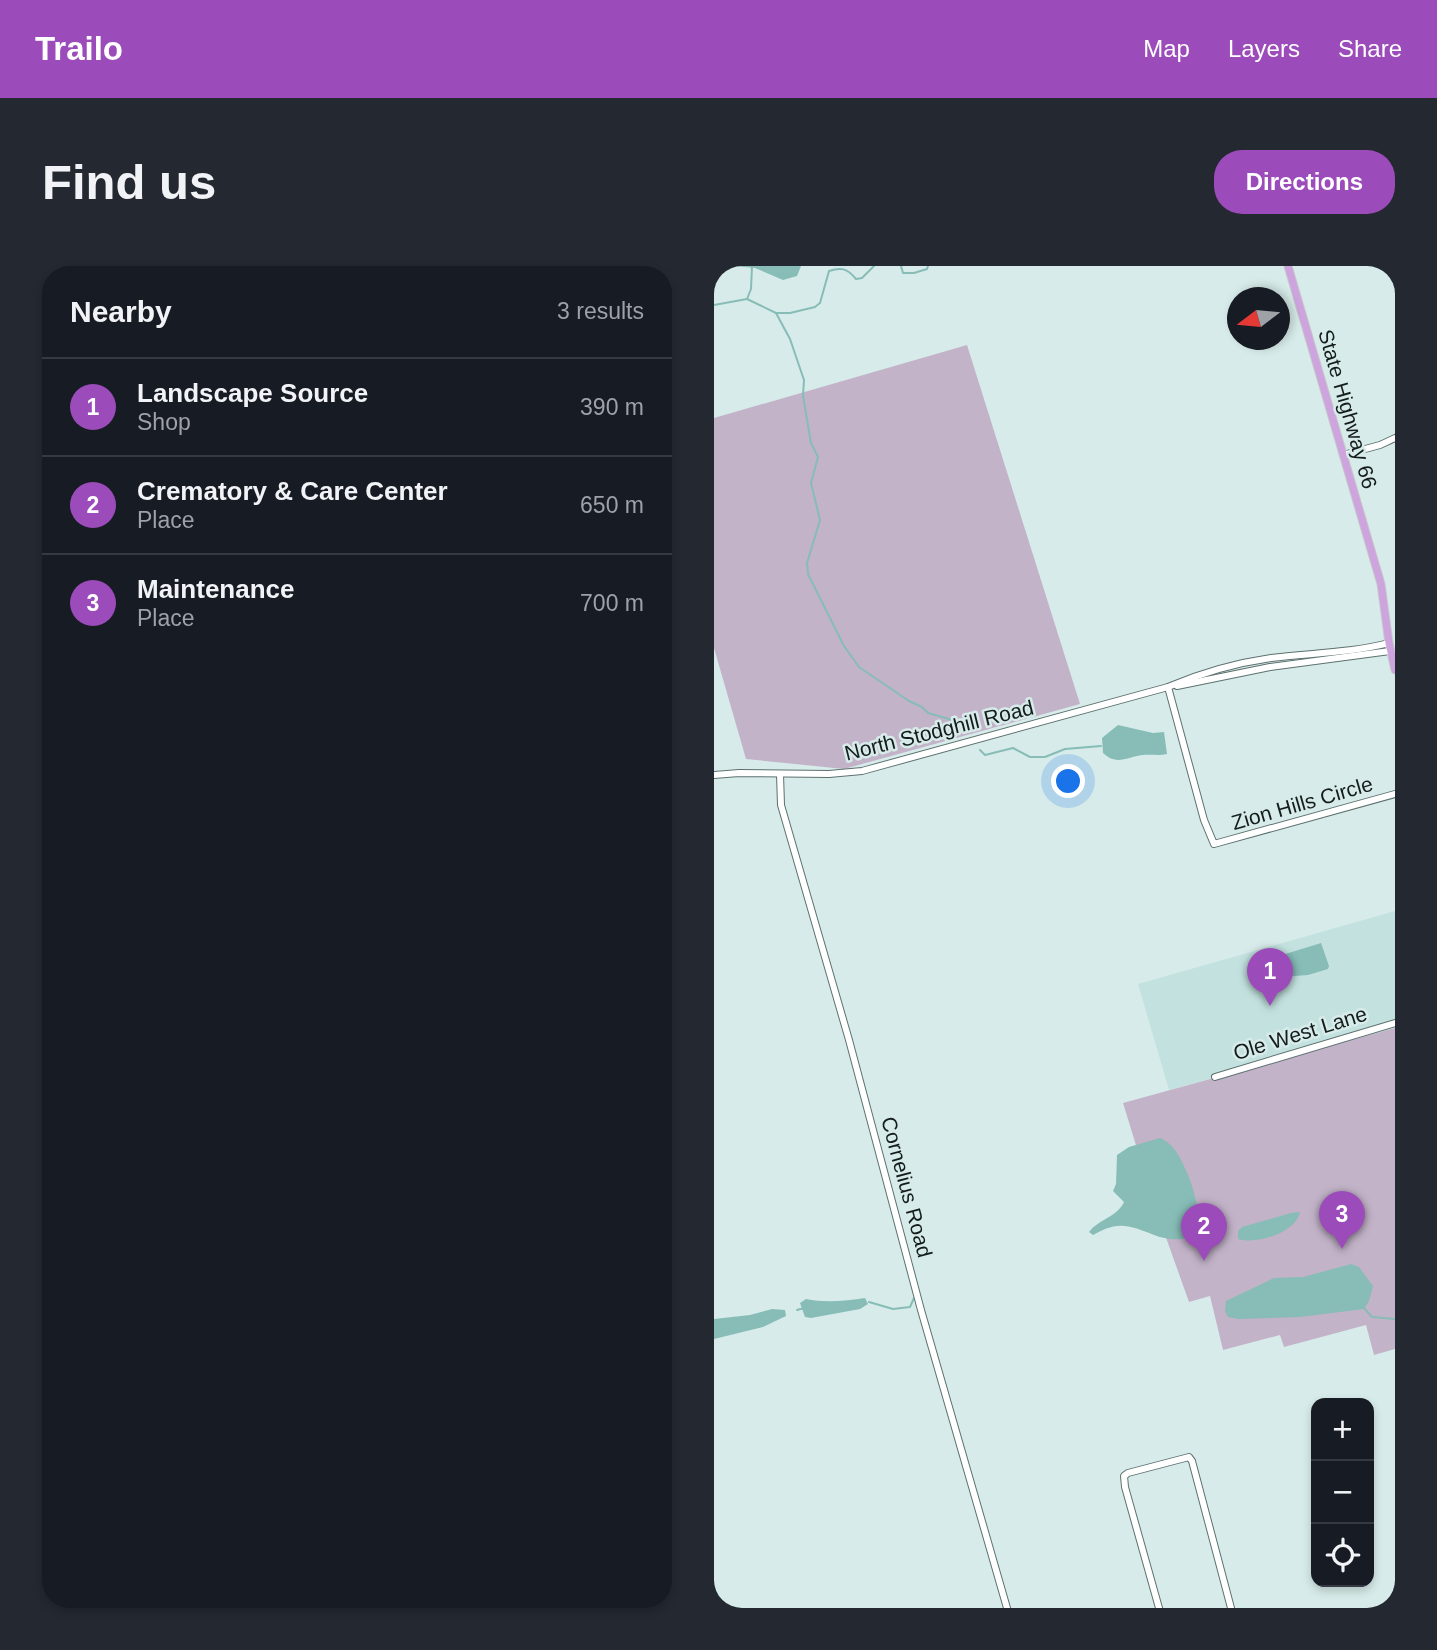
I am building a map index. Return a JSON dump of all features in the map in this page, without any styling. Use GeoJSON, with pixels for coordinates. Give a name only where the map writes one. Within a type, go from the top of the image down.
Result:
{"type":"FeatureCollection","features":[{"type":"Feature","properties":{"kind":"main road","name":"State Highway 66"},"geometry":{"type":"LineString","coordinates":[[1288,266],[1381,584],[1395,670]]}},
{"type":"Feature","properties":{"kind":"street"},"geometry":{"type":"LineString","coordinates":[[1343,455],[1395,438]]}},
{"type":"Feature","properties":{"kind":"street","name":"North Stodghill Road"},"geometry":{"type":"LineString","coordinates":[[714,775],[829,775],[873,769],[1168,687],[1392,647]]}},
{"type":"Feature","properties":{"kind":"street","name":"Zion Hills Circle"},"geometry":{"type":"LineString","coordinates":[[1168,687],[1204,820],[1214,844],[1395,794]]}},
{"type":"Feature","properties":{"kind":"street","name":"Cornelius Road"},"geometry":{"type":"LineString","coordinates":[[780,774],[782,805],[851,1046],[921,1310],[1007,1608]]}},
{"type":"Feature","properties":{"kind":"street","name":"Ole West Lane"},"geometry":{"type":"LineString","coordinates":[[1215,1077],[1395,1023]]}},
{"type":"Feature","properties":{"kind":"street"},"geometry":{"type":"LineString","coordinates":[[1159,1608],[1124,1476],[1189,1457],[1231,1608]]}},
{"type":"Feature","properties":{"kind":"shaded area"},"geometry":{"type":"Polygon","coordinates":[[[967,345],[1080,704],[844,769],[746,759],[714,648],[714,418],[967,345]]]}},
{"type":"Feature","properties":{"kind":"shaded area"},"geometry":{"type":"Polygon","coordinates":[[[1395,911],[1395,1028],[1169,1090],[1138,984],[1395,911]]]}},
{"type":"Feature","properties":{"kind":"shaded area"},"geometry":{"type":"Polygon","coordinates":[[[1395,1028],[1395,1349],[1374,1355],[1366,1325],[1284,1347],[1280,1335],[1223,1350],[1210,1296],[1189,1302],[1154,1204],[1123,1103],[1395,1028]]]}},
{"type":"Feature","properties":{"kind":"water"},"geometry":{"type":"Polygon","coordinates":[[[733,266],[801,266],[797,276],[783,280],[755,268],[733,266]]]}},
{"type":"Feature","properties":{"kind":"water"},"geometry":{"type":"Polygon","coordinates":[[[1118,725],[1153,733],[1164,732],[1167,754],[1143,755],[1122,760],[1108,757],[1103,753],[1102,738],[1118,725]]]}},
{"type":"Feature","properties":{"kind":"water"},"geometry":{"type":"Polygon","coordinates":[[[1321,943],[1328,969],[1308,975],[1282,977],[1276,969],[1275,960],[1279,956],[1321,943]]]}},
{"type":"Feature","properties":{"kind":"water"},"geometry":{"type":"Polygon","coordinates":[[[1160,1138],[1174,1149],[1188,1175],[1198,1212],[1194,1231],[1187,1237],[1176,1239],[1120,1226],[1093,1235],[1089,1232],[1117,1211],[1124,1202],[1113,1191],[1116,1184],[1117,1155],[1129,1147],[1160,1138]]]}},
{"type":"Feature","properties":{"kind":"water"},"geometry":{"type":"Polygon","coordinates":[[[1300,1212],[1291,1226],[1275,1235],[1256,1240],[1238,1239],[1238,1231],[1242,1227],[1300,1212]]]}},
{"type":"Feature","properties":{"kind":"water"},"geometry":{"type":"Polygon","coordinates":[[[1351,1264],[1359,1267],[1373,1286],[1364,1309],[1300,1317],[1238,1319],[1228,1317],[1225,1311],[1226,1301],[1274,1278],[1303,1277],[1351,1264]]]}},
{"type":"Feature","properties":{"kind":"water"},"geometry":{"type":"Polygon","coordinates":[[[865,1298],[868,1304],[860,1309],[811,1318],[805,1317],[800,1303],[806,1299],[836,1301],[865,1298]]]}},
{"type":"Feature","properties":{"kind":"water"},"geometry":{"type":"Polygon","coordinates":[[[772,1309],[785,1310],[786,1316],[763,1327],[714,1339],[714,1319],[750,1315],[772,1309]]]}},
{"type":"Feature","properties":{"kind":"waterway"},"geometry":{"type":"LineString","coordinates":[[747,299],[751,289],[752,266]]}},
{"type":"Feature","properties":{"kind":"waterway"},"geometry":{"type":"LineString","coordinates":[[714,305],[747,299],[776,313],[790,313],[815,307],[820,303],[829,271],[844,269],[856,279],[862,278],[874,266]]}},
{"type":"Feature","properties":{"kind":"waterway"},"geometry":{"type":"LineString","coordinates":[[901,266],[903,273],[914,273],[927,269],[928,266]]}},
{"type":"Feature","properties":{"kind":"waterway"},"geometry":{"type":"LineString","coordinates":[[776,313],[790,339],[804,380],[803,396],[811,443],[818,457],[811,483],[820,520],[807,563],[808,574],[844,646],[859,667],[928,713],[956,721],[966,731]]}},
{"type":"Feature","properties":{"kind":"waterway"},"geometry":{"type":"LineString","coordinates":[[980,750],[985,755],[1013,748],[1030,757],[1045,757],[1065,749],[1101,746]]}},
{"type":"Feature","properties":{"kind":"waterway"},"geometry":{"type":"LineString","coordinates":[[869,1302],[893,1309],[910,1307],[914,1298]]}},
{"type":"Feature","properties":{"kind":"waterway"},"geometry":{"type":"LineString","coordinates":[[797,1310],[804,1308]]}},
{"type":"Feature","properties":{"kind":"waterway"},"geometry":{"type":"LineString","coordinates":[[1364,1308],[1372,1317],[1395,1319]]}},
{"type":"Feature","properties":{"kind":"place","name":"Landscape Source"},"geometry":{"type":"Point","coordinates":[1270,1006]}},
{"type":"Feature","properties":{"kind":"place","name":"Maintenance"},"geometry":{"type":"Point","coordinates":[1342,1249]}},
{"type":"Feature","properties":{"kind":"place","name":"Crematory & Care Center"},"geometry":{"type":"Point","coordinates":[1204,1261]}}]}
